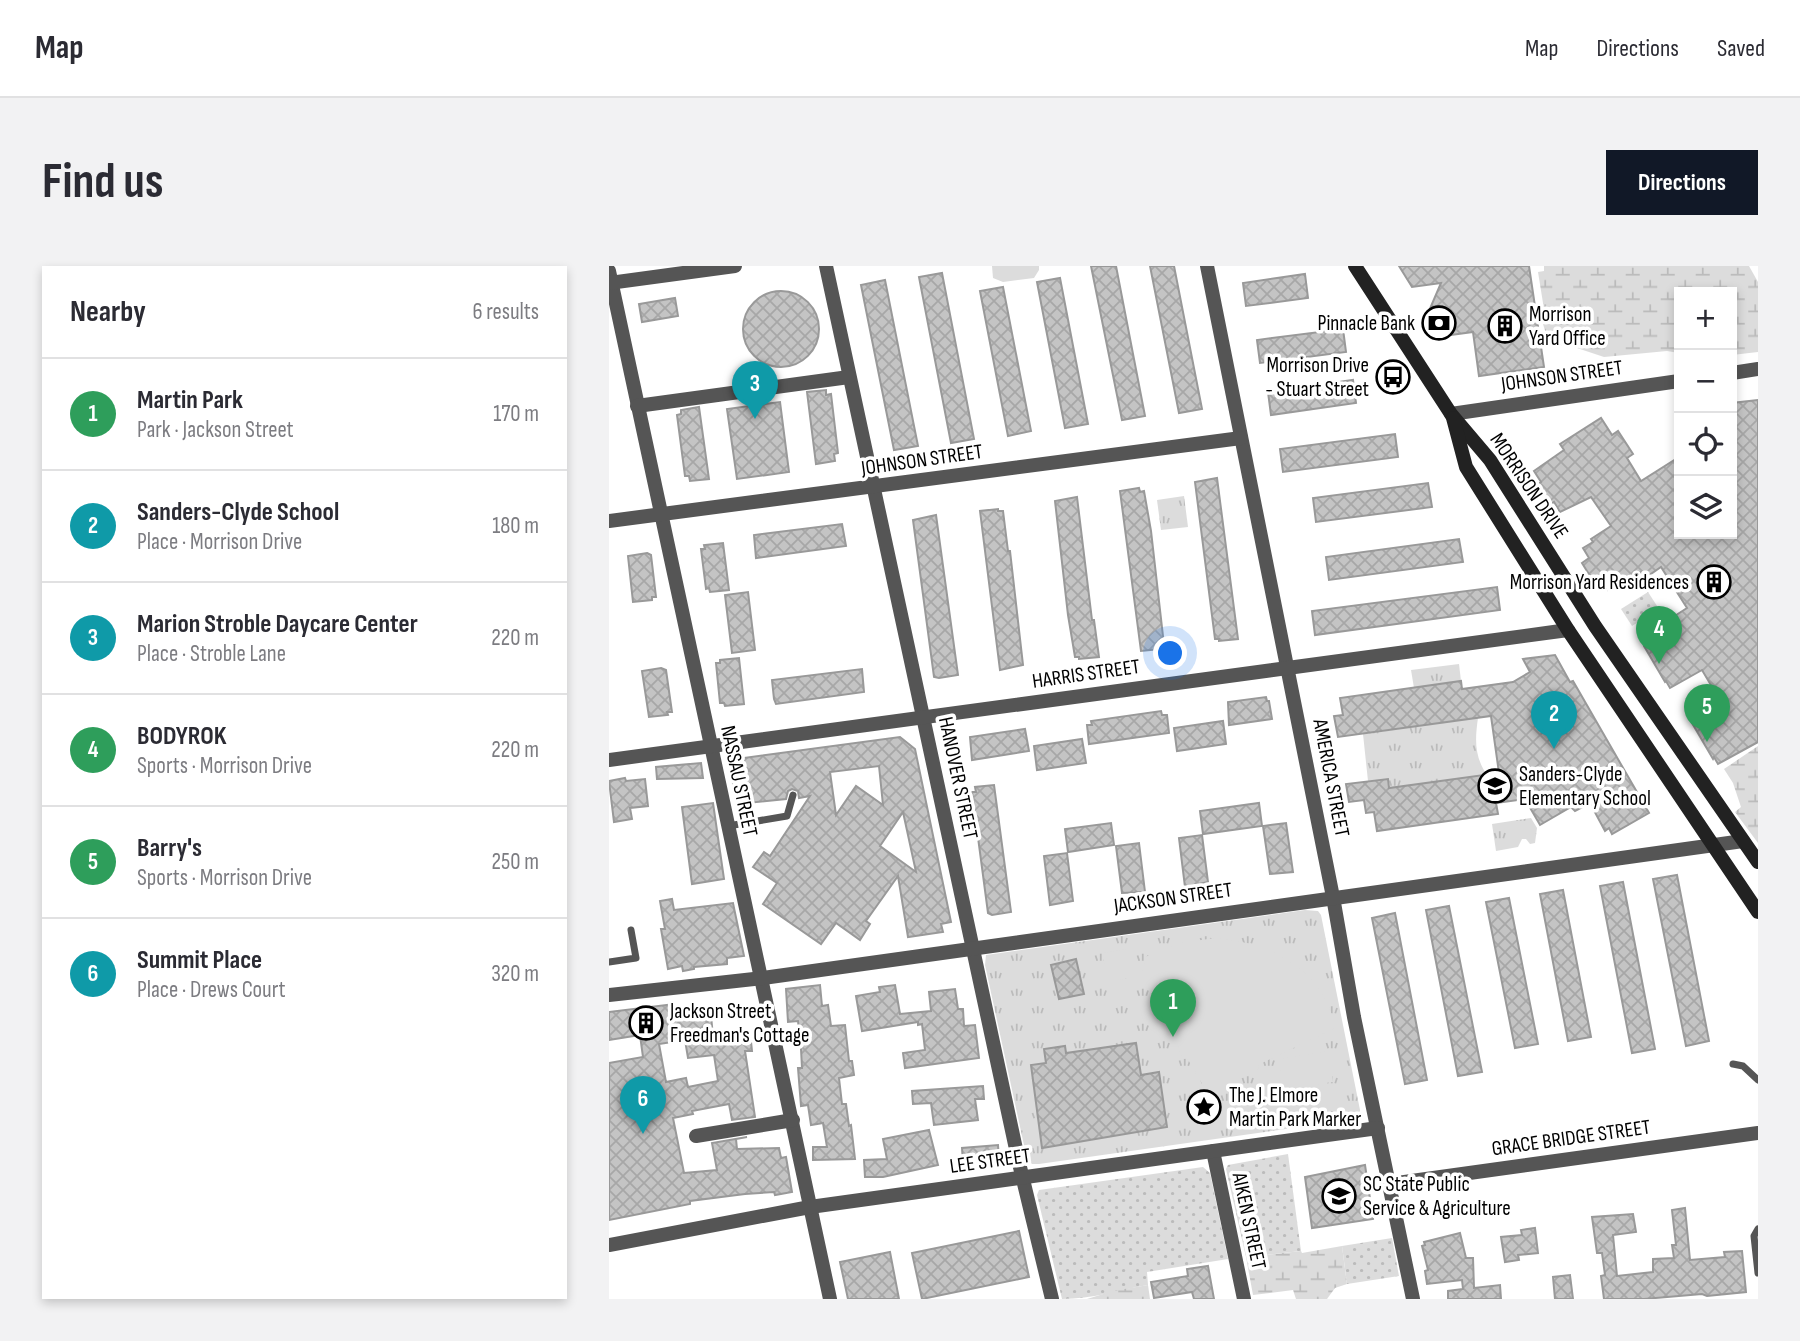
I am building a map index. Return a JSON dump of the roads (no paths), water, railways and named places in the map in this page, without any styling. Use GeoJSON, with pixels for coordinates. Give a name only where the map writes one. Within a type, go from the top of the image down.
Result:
{"type":"FeatureCollection","features":[{"type":"Feature","properties":{"kind":"main road","name":"MORRISON DRIVE"},"geometry":{"type":"LineString","coordinates":[[1356,266],[1451,414],[1490,460],[1595,626],[1758,862]]}},
{"type":"Feature","properties":{"kind":"main road","name":"MORRISON DRIVE"},"geometry":{"type":"LineString","coordinates":[[1451,414],[1467,467],[1568,630],[1758,912]]}},
{"type":"Feature","properties":{"kind":"street"},"geometry":{"type":"LineString","coordinates":[[610,279],[735,266]]}},
{"type":"Feature","properties":{"kind":"street","name":"HANOVER STREET"},"geometry":{"type":"LineString","coordinates":[[826,266],[1022,1178],[1051,1299]]}},
{"type":"Feature","properties":{"kind":"street","name":"AMERICA STREET"},"geometry":{"type":"LineString","coordinates":[[1207,266],[1413,1299]]}},
{"type":"Feature","properties":{"kind":"street","name":"NASSAU STREET"},"geometry":{"type":"LineString","coordinates":[[610,279],[727,826],[763,978],[830,1299]]}},
{"type":"Feature","properties":{"kind":"street"},"geometry":{"type":"LineString","coordinates":[[1737,372],[1758,369]]}},
{"type":"Feature","properties":{"kind":"street"},"geometry":{"type":"LineString","coordinates":[[638,406],[849,377]]}},
{"type":"Feature","properties":{"kind":"street","name":"JOHNSON STREET"},"geometry":{"type":"LineString","coordinates":[[1451,414],[1674,382]]}},
{"type":"Feature","properties":{"kind":"street","name":"JOHNSON STREET"},"geometry":{"type":"LineString","coordinates":[[609,521],[1241,438]]}},
{"type":"Feature","properties":{"kind":"street","name":"HARRIS STREET"},"geometry":{"type":"LineString","coordinates":[[609,760],[1568,630]]}},
{"type":"Feature","properties":{"kind":"street","name":"JACKSON STREET"},"geometry":{"type":"LineString","coordinates":[[609,995],[763,978],[1743,841]]}},
{"type":"Feature","properties":{"kind":"street"},"geometry":{"type":"LineString","coordinates":[[696,1136],[793,1120]]}},
{"type":"Feature","properties":{"kind":"street","name":"LEE STREET"},"geometry":{"type":"LineString","coordinates":[[609,1245],[810,1207],[1378,1128]]}},
{"type":"Feature","properties":{"kind":"street","name":"GRACE BRIDGE STREET"},"geometry":{"type":"LineString","coordinates":[[1390,1184],[1758,1133]]}},
{"type":"Feature","properties":{"kind":"street","name":"AIKEN STREET"},"geometry":{"type":"LineString","coordinates":[[1213,1151],[1244,1299]]}},
{"type":"Feature","properties":{"kind":"lane"},"geometry":{"type":"LineString","coordinates":[[727,826],[787,816],[793,795]]}},
{"type":"Feature","properties":{"kind":"lane"},"geometry":{"type":"LineString","coordinates":[[609,962],[636,958],[631,930]]}},
{"type":"Feature","properties":{"kind":"lane"},"geometry":{"type":"LineString","coordinates":[[1733,1064],[1743,1066],[1758,1080]]}},
{"type":"Feature","properties":{"kind":"lane"},"geometry":{"type":"LineString","coordinates":[[1758,1229],[1754,1236],[1758,1273]]}},
{"type":"Feature","properties":{"kind":"place","name":"Pinnacle Bank"},"geometry":{"type":"Point","coordinates":[1439,323]}},
{"type":"Feature","properties":{"kind":"place","name":"Morrison Yard Office"},"geometry":{"type":"Point","coordinates":[1505,326]}},
{"type":"Feature","properties":{"kind":"place","name":"Morrison Drive - Stuart Street"},"geometry":{"type":"Point","coordinates":[1393,377]}},
{"type":"Feature","properties":{"kind":"place","name":"Marion Stroble Daycare Center"},"geometry":{"type":"Point","coordinates":[755,419]}},
{"type":"Feature","properties":{"kind":"place","name":"Morrison Yard Residences"},"geometry":{"type":"Point","coordinates":[1714,582]}},
{"type":"Feature","properties":{"kind":"place","name":"BODYROK"},"geometry":{"type":"Point","coordinates":[1659,664]}},
{"type":"Feature","properties":{"kind":"place","name":"Barry's"},"geometry":{"type":"Point","coordinates":[1707,742]}},
{"type":"Feature","properties":{"kind":"place","name":"Sanders-Clyde School"},"geometry":{"type":"Point","coordinates":[1554,749]}},
{"type":"Feature","properties":{"kind":"place","name":"Sanders-Clyde Elementary School"},"geometry":{"type":"Point","coordinates":[1495,786]}},
{"type":"Feature","properties":{"kind":"place","name":"Jackson Street Freedman's Cottage"},"geometry":{"type":"Point","coordinates":[646,1023]}},
{"type":"Feature","properties":{"kind":"place","name":"Martin Park"},"geometry":{"type":"Point","coordinates":[1173,1037]}},
{"type":"Feature","properties":{"kind":"place","name":"The J. Elmore Martin Park Marker"},"geometry":{"type":"Point","coordinates":[1204,1107]}},
{"type":"Feature","properties":{"kind":"place","name":"Summit Place"},"geometry":{"type":"Point","coordinates":[643,1134]}},
{"type":"Feature","properties":{"kind":"place","name":"SC State Public Service & Agriculture"},"geometry":{"type":"Point","coordinates":[1339,1196]}}]}
